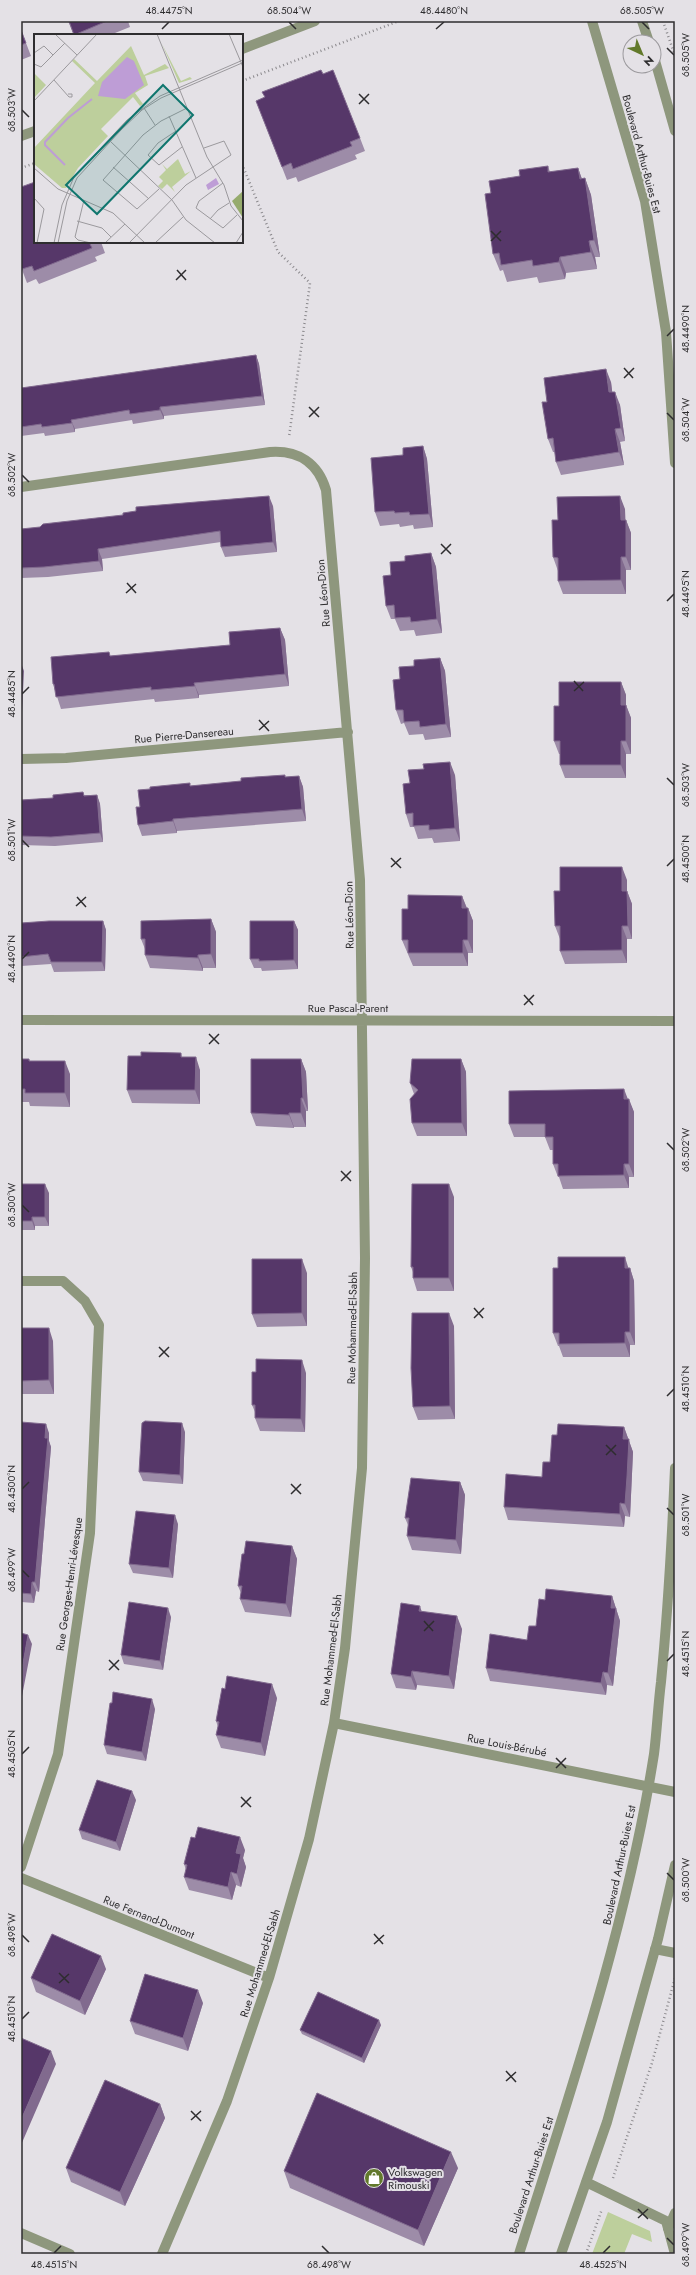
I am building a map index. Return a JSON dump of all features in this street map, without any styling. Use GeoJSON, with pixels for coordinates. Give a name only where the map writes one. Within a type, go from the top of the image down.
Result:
{"type":"FeatureCollection","features":[{"type":"Feature","properties":{"kind":"street"},"geometry":{"type":"LineString","coordinates":[[243,50],[313,21]]}},
{"type":"Feature","properties":{"kind":"street","name":"Boulevard Arthur-Buies Est"},"geometry":{"type":"LineString","coordinates":[[592,21],[645,201],[666,332],[675,463]]}},
{"type":"Feature","properties":{"kind":"street"},"geometry":{"type":"LineString","coordinates":[[642,21],[646,34]]}},
{"type":"Feature","properties":{"kind":"street"},"geometry":{"type":"LineString","coordinates":[[659,74],[675,131]]}},
{"type":"Feature","properties":{"kind":"street"},"geometry":{"type":"LineString","coordinates":[[21,136],[34,131]]}},
{"type":"Feature","properties":{"kind":"street","name":"Rue Léon-Dion"},"geometry":{"type":"LineString","coordinates":[[21,487],[270,452],[287,452],[308,461],[317,470],[326,490],[348,732],[360,880],[363,1020]]}},
{"type":"Feature","properties":{"kind":"street","name":"Rue Pierre-Dansereau"},"geometry":{"type":"LineString","coordinates":[[21,759],[66,758],[348,732]]}},
{"type":"Feature","properties":{"kind":"street","name":"Rue Pascal-Parent"},"geometry":{"type":"LineString","coordinates":[[21,1020],[675,1021]]}},
{"type":"Feature","properties":{"kind":"street","name":"Rue Mohammed-El-Sabh"},"geometry":{"type":"LineString","coordinates":[[162,2254],[227,2101],[269,1978],[309,1840],[334,1723],[345,1648],[362,1468],[365,1258],[363,1020]]}},
{"type":"Feature","properties":{"kind":"street","name":"Rue Georges-Henri-Lévesque"},"geometry":{"type":"LineString","coordinates":[[21,1281],[63,1281],[85,1301],[99,1326],[90,1533],[58,1754],[21,1867]]}},
{"type":"Feature","properties":{"kind":"street","name":"Boulevard Arthur-Buies Est"},"geometry":{"type":"LineString","coordinates":[[519,2254],[565,2107],[619,1922],[648,1786],[654,1752],[669,1602],[675,1468]]}},
{"type":"Feature","properties":{"kind":"street","name":"Rue Louis-Bérubé"},"geometry":{"type":"LineString","coordinates":[[334,1723],[538,1763],[619,1782],[675,1792]]}},
{"type":"Feature","properties":{"kind":"street"},"geometry":{"type":"LineString","coordinates":[[561,2254],[607,2122],[655,1949],[675,1865]]}},
{"type":"Feature","properties":{"kind":"street","name":"Rue Fernand-Dumont"},"geometry":{"type":"LineString","coordinates":[[21,1878],[269,1978]]}},
{"type":"Feature","properties":{"kind":"street"},"geometry":{"type":"LineString","coordinates":[[655,1949],[675,1953]]}},
{"type":"Feature","properties":{"kind":"street"},"geometry":{"type":"LineString","coordinates":[[586,2182],[666,2221],[675,2254]]}},
{"type":"Feature","properties":{"kind":"street"},"geometry":{"type":"LineString","coordinates":[[668,2229],[675,2213]]}},
{"type":"Feature","properties":{"kind":"street"},"geometry":{"type":"LineString","coordinates":[[21,2233],[50,2250],[70,2254]]}},
{"type":"Feature","properties":{"kind":"path"},"geometry":{"type":"LineString","coordinates":[[243,81],[399,21]]}},
{"type":"Feature","properties":{"kind":"path"},"geometry":{"type":"LineString","coordinates":[[664,21],[675,56]]}},
{"type":"Feature","properties":{"kind":"path"},"geometry":{"type":"LineString","coordinates":[[21,168],[34,163]]}},
{"type":"Feature","properties":{"kind":"path"},"geometry":{"type":"LineString","coordinates":[[243,166],[278,252],[310,283],[287,452]]}},
{"type":"Feature","properties":{"kind":"path"},"geometry":{"type":"LineString","coordinates":[[586,2254],[652,2063],[675,1978]]}},
{"type":"Feature","properties":{"kind":"green space"},"geometry":{"type":"Polygon","coordinates":[[[608,2212],[650,2231],[652,2242],[632,2234],[624,2254],[592,2254],[608,2212]]]}},
{"type":"Feature","properties":{"kind":"building"},"geometry":{"type":"Polygon","coordinates":[[[69,21],[107,21],[76,34],[74,34],[69,21]]]}},
{"type":"Feature","properties":{"kind":"building"},"geometry":{"type":"Polygon","coordinates":[[[21,30],[26,43],[21,45],[21,30]]]}},
{"type":"Feature","properties":{"kind":"building"},"geometry":{"type":"Polygon","coordinates":[[[321,70],[323,74],[333,70],[360,138],[350,142],[352,146],[293,169],[291,163],[282,167],[256,101],[265,97],[262,92],[321,70]]]}},
{"type":"Feature","properties":{"kind":"building"},"geometry":{"type":"Polygon","coordinates":[[[548,166],[548,172],[578,168],[580,179],[585,178],[594,240],[589,241],[591,252],[560,257],[559,262],[533,266],[532,260],[501,265],[499,253],[493,254],[485,194],[491,193],[489,181],[520,176],[519,170],[548,166]]]}},
{"type":"Feature","properties":{"kind":"building"},"geometry":{"type":"Polygon","coordinates":[[[34,182],[34,243],[92,243],[90,244],[92,248],[34,271],[32,266],[22,269],[21,187],[34,182]]]}},
{"type":"Feature","properties":{"kind":"building"},"geometry":{"type":"Polygon","coordinates":[[[256,355],[262,396],[160,407],[160,410],[130,414],[129,410],[71,420],[72,423],[42,427],[41,424],[21,427],[21,388],[256,355]]]}},
{"type":"Feature","properties":{"kind":"building"},"geometry":{"type":"Polygon","coordinates":[[[606,369],[609,392],[615,392],[621,428],[615,429],[619,452],[556,462],[553,438],[548,439],[542,402],[547,402],[544,378],[606,369]]]}},
{"type":"Feature","properties":{"kind":"building"},"geometry":{"type":"Polygon","coordinates":[[[423,446],[429,514],[410,515],[409,512],[395,513],[394,511],[375,512],[371,458],[403,455],[403,448],[423,446]]]}},
{"type":"Feature","properties":{"kind":"building"},"geometry":{"type":"Polygon","coordinates":[[[269,496],[273,542],[221,547],[220,531],[98,549],[99,561],[21,568],[21,529],[40,527],[43,524],[123,515],[123,513],[136,511],[136,507],[269,496]]]}},
{"type":"Feature","properties":{"kind":"building"},"geometry":{"type":"Polygon","coordinates":[[[620,496],[621,520],[626,520],[626,557],[621,557],[621,580],[558,581],[558,558],[553,557],[552,520],[558,520],[557,497],[620,496]]]}},
{"type":"Feature","properties":{"kind":"building"},"geometry":{"type":"Polygon","coordinates":[[[431,553],[437,619],[411,622],[410,617],[395,618],[394,605],[386,606],[383,576],[391,575],[390,562],[405,561],[405,556],[431,553]]]}},
{"type":"Feature","properties":{"kind":"building"},"geometry":{"type":"Polygon","coordinates":[[[280,628],[285,674],[194,683],[195,686],[151,690],[151,687],[56,697],[53,684],[51,657],[109,652],[110,656],[230,645],[229,632],[280,628]]]}},
{"type":"Feature","properties":{"kind":"building"},"geometry":{"type":"Polygon","coordinates":[[[440,658],[446,724],[420,727],[419,721],[404,722],[403,710],[396,710],[393,680],[400,679],[399,667],[414,666],[414,660],[440,658]]]}},
{"type":"Feature","properties":{"kind":"building"},"geometry":{"type":"Polygon","coordinates":[[[559,682],[621,682],[621,705],[626,705],[626,741],[621,741],[621,765],[560,765],[560,741],[554,741],[554,706],[559,706],[559,682]]]}},
{"type":"Feature","properties":{"kind":"building"},"geometry":{"type":"Polygon","coordinates":[[[450,762],[455,828],[429,830],[429,825],[413,826],[413,813],[406,814],[403,784],[410,783],[408,770],[424,769],[423,764],[450,762]]]}},
{"type":"Feature","properties":{"kind":"building"},"geometry":{"type":"Polygon","coordinates":[[[285,775],[285,777],[299,776],[302,809],[173,819],[173,821],[138,825],[136,807],[140,807],[138,790],[150,789],[150,787],[190,783],[190,786],[241,781],[241,778],[285,775]]]}},
{"type":"Feature","properties":{"kind":"building"},"geometry":{"type":"Polygon","coordinates":[[[83,792],[84,796],[97,795],[100,833],[51,837],[21,836],[21,800],[53,798],[53,795],[83,792]]]}},
{"type":"Feature","properties":{"kind":"building"},"geometry":{"type":"Polygon","coordinates":[[[560,867],[622,867],[622,891],[627,891],[628,926],[622,926],[622,950],[560,951],[560,926],[555,926],[554,891],[560,891],[560,867]]]}},
{"type":"Feature","properties":{"kind":"building"},"geometry":{"type":"Polygon","coordinates":[[[408,895],[462,896],[462,908],[468,908],[468,940],[463,940],[463,953],[408,953],[408,940],[402,940],[402,909],[408,909],[408,895]]]}},
{"type":"Feature","properties":{"kind":"building"},"geometry":{"type":"Polygon","coordinates":[[[211,919],[211,954],[198,955],[198,958],[145,955],[145,939],[141,939],[141,921],[211,919]]]}},
{"type":"Feature","properties":{"kind":"building"},"geometry":{"type":"Polygon","coordinates":[[[49,921],[103,921],[102,962],[51,962],[48,954],[21,957],[21,923],[49,921]]]}},
{"type":"Feature","properties":{"kind":"building"},"geometry":{"type":"Polygon","coordinates":[[[250,921],[294,921],[294,960],[259,961],[259,959],[250,959],[250,921]]]}},
{"type":"Feature","properties":{"kind":"building"},"geometry":{"type":"Polygon","coordinates":[[[141,1052],[181,1053],[181,1057],[196,1057],[195,1090],[127,1090],[128,1056],[141,1056],[141,1052]]]}},
{"type":"Feature","properties":{"kind":"building"},"geometry":{"type":"Polygon","coordinates":[[[21,1059],[29,1059],[29,1061],[65,1061],[65,1093],[25,1093],[25,1089],[21,1089],[21,1059]]]}},
{"type":"Feature","properties":{"kind":"building"},"geometry":{"type":"Polygon","coordinates":[[[251,1059],[301,1059],[303,1098],[301,1098],[301,1113],[289,1113],[289,1115],[251,1113],[251,1059]]]}},
{"type":"Feature","properties":{"kind":"building"},"geometry":{"type":"Polygon","coordinates":[[[412,1059],[461,1059],[462,1123],[412,1123],[410,1099],[418,1090],[410,1083],[412,1059]]]}},
{"type":"Feature","properties":{"kind":"building"},"geometry":{"type":"Polygon","coordinates":[[[624,1089],[624,1099],[629,1099],[629,1164],[624,1164],[624,1175],[558,1176],[558,1164],[553,1164],[553,1137],[545,1137],[545,1124],[509,1124],[509,1091],[624,1089]]]}},
{"type":"Feature","properties":{"kind":"building"},"geometry":{"type":"Polygon","coordinates":[[[21,1184],[45,1184],[45,1217],[32,1217],[32,1221],[21,1221],[21,1184]]]}},
{"type":"Feature","properties":{"kind":"building"},"geometry":{"type":"Polygon","coordinates":[[[412,1184],[449,1184],[449,1278],[413,1278],[413,1267],[411,1267],[412,1184]]]}},
{"type":"Feature","properties":{"kind":"building"},"geometry":{"type":"Polygon","coordinates":[[[558,1257],[625,1257],[625,1268],[630,1268],[630,1332],[625,1332],[625,1343],[559,1344],[559,1333],[553,1333],[553,1268],[558,1268],[558,1257]]]}},
{"type":"Feature","properties":{"kind":"building"},"geometry":{"type":"Polygon","coordinates":[[[252,1259],[302,1259],[302,1313],[252,1314],[252,1259]]]}},
{"type":"Feature","properties":{"kind":"building"},"geometry":{"type":"Polygon","coordinates":[[[412,1313],[449,1313],[450,1406],[413,1407],[411,1368],[412,1313]]]}},
{"type":"Feature","properties":{"kind":"building"},"geometry":{"type":"Polygon","coordinates":[[[21,1328],[49,1328],[49,1380],[21,1381],[21,1328]]]}},
{"type":"Feature","properties":{"kind":"building"},"geometry":{"type":"Polygon","coordinates":[[[256,1359],[302,1360],[301,1419],[255,1418],[255,1405],[252,1405],[252,1372],[256,1372],[256,1359]]]}},
{"type":"Feature","properties":{"kind":"building"},"geometry":{"type":"Polygon","coordinates":[[[145,1421],[182,1423],[180,1475],[139,1472],[142,1423],[145,1421]]]}},
{"type":"Feature","properties":{"kind":"building"},"geometry":{"type":"Polygon","coordinates":[[[21,1422],[46,1424],[45,1438],[48,1438],[35,1582],[32,1582],[31,1594],[21,1593],[21,1422]]]}},
{"type":"Feature","properties":{"kind":"building"},"geometry":{"type":"Polygon","coordinates":[[[558,1424],[624,1427],[623,1439],[629,1439],[625,1504],[620,1503],[620,1514],[504,1507],[506,1474],[542,1477],[543,1462],[550,1462],[552,1435],[557,1435],[558,1424]]]}},
{"type":"Feature","properties":{"kind":"building"},"geometry":{"type":"Polygon","coordinates":[[[411,1478],[460,1482],[456,1540],[407,1536],[409,1518],[405,1518],[411,1478]]]}},
{"type":"Feature","properties":{"kind":"building"},"geometry":{"type":"Polygon","coordinates":[[[136,1511],[175,1515],[169,1568],[129,1564],[136,1511]]]}},
{"type":"Feature","properties":{"kind":"building"},"geometry":{"type":"Polygon","coordinates":[[[246,1541],[292,1546],[286,1604],[240,1599],[242,1586],[238,1586],[242,1554],[244,1554],[246,1541]]]}},
{"type":"Feature","properties":{"kind":"building"},"geometry":{"type":"Polygon","coordinates":[[[546,1589],[612,1596],[611,1608],[616,1608],[608,1673],[603,1672],[601,1683],[486,1668],[490,1634],[527,1640],[529,1626],[536,1626],[539,1599],[545,1600],[546,1589]]]}},
{"type":"Feature","properties":{"kind":"building"},"geometry":{"type":"Polygon","coordinates":[[[129,1602],[168,1608],[160,1661],[121,1655],[129,1602]]]}},
{"type":"Feature","properties":{"kind":"building"},"geometry":{"type":"Polygon","coordinates":[[[401,1603],[420,1606],[419,1611],[457,1616],[449,1676],[412,1671],[411,1677],[391,1674],[401,1603]]]}},
{"type":"Feature","properties":{"kind":"building"},"geometry":{"type":"Polygon","coordinates":[[[21,1633],[28,1635],[21,1675],[21,1633]]]}},
{"type":"Feature","properties":{"kind":"building"},"geometry":{"type":"Polygon","coordinates":[[[227,1676],[272,1684],[261,1743],[216,1735],[219,1722],[216,1721],[222,1688],[225,1689],[227,1676]]]}},
{"type":"Feature","properties":{"kind":"building"},"geometry":{"type":"Polygon","coordinates":[[[113,1692],[152,1699],[142,1752],[104,1745],[113,1692]]]}},
{"type":"Feature","properties":{"kind":"building"},"geometry":{"type":"Polygon","coordinates":[[[97,1780],[132,1791],[116,1842],[79,1830],[97,1780]]]}},
{"type":"Feature","properties":{"kind":"building"},"geometry":{"type":"Polygon","coordinates":[[[198,1827],[240,1837],[236,1853],[241,1854],[237,1874],[231,1872],[228,1887],[184,1877],[187,1865],[184,1864],[191,1837],[195,1838],[198,1827]]]}},
{"type":"Feature","properties":{"kind":"building"},"geometry":{"type":"Polygon","coordinates":[[[52,1934],[101,1956],[80,2001],[31,1978],[52,1934]]]}},
{"type":"Feature","properties":{"kind":"building"},"geometry":{"type":"Polygon","coordinates":[[[145,1974],[198,1990],[183,2038],[130,2021],[145,1974]]]}},
{"type":"Feature","properties":{"kind":"building"},"geometry":{"type":"Polygon","coordinates":[[[318,1992],[379,2020],[362,2058],[300,2030],[318,1992]]]}},
{"type":"Feature","properties":{"kind":"building"},"geometry":{"type":"Polygon","coordinates":[[[21,2038],[51,2051],[21,2120],[21,2038]]]}},
{"type":"Feature","properties":{"kind":"building"},"geometry":{"type":"Polygon","coordinates":[[[105,2080],[160,2104],[120,2192],[66,2168],[105,2080]]]}},
{"type":"Feature","properties":{"kind":"building","name":"Volkswagen Rimouski"},"geometry":{"type":"Polygon","coordinates":[[[317,2093],[451,2152],[418,2230],[284,2171],[317,2093]]]}},
{"type":"Feature","properties":{"kind":"place","name":"Volkswagen Rimouski"},"geometry":{"type":"Point","coordinates":[374,2178]}}]}
